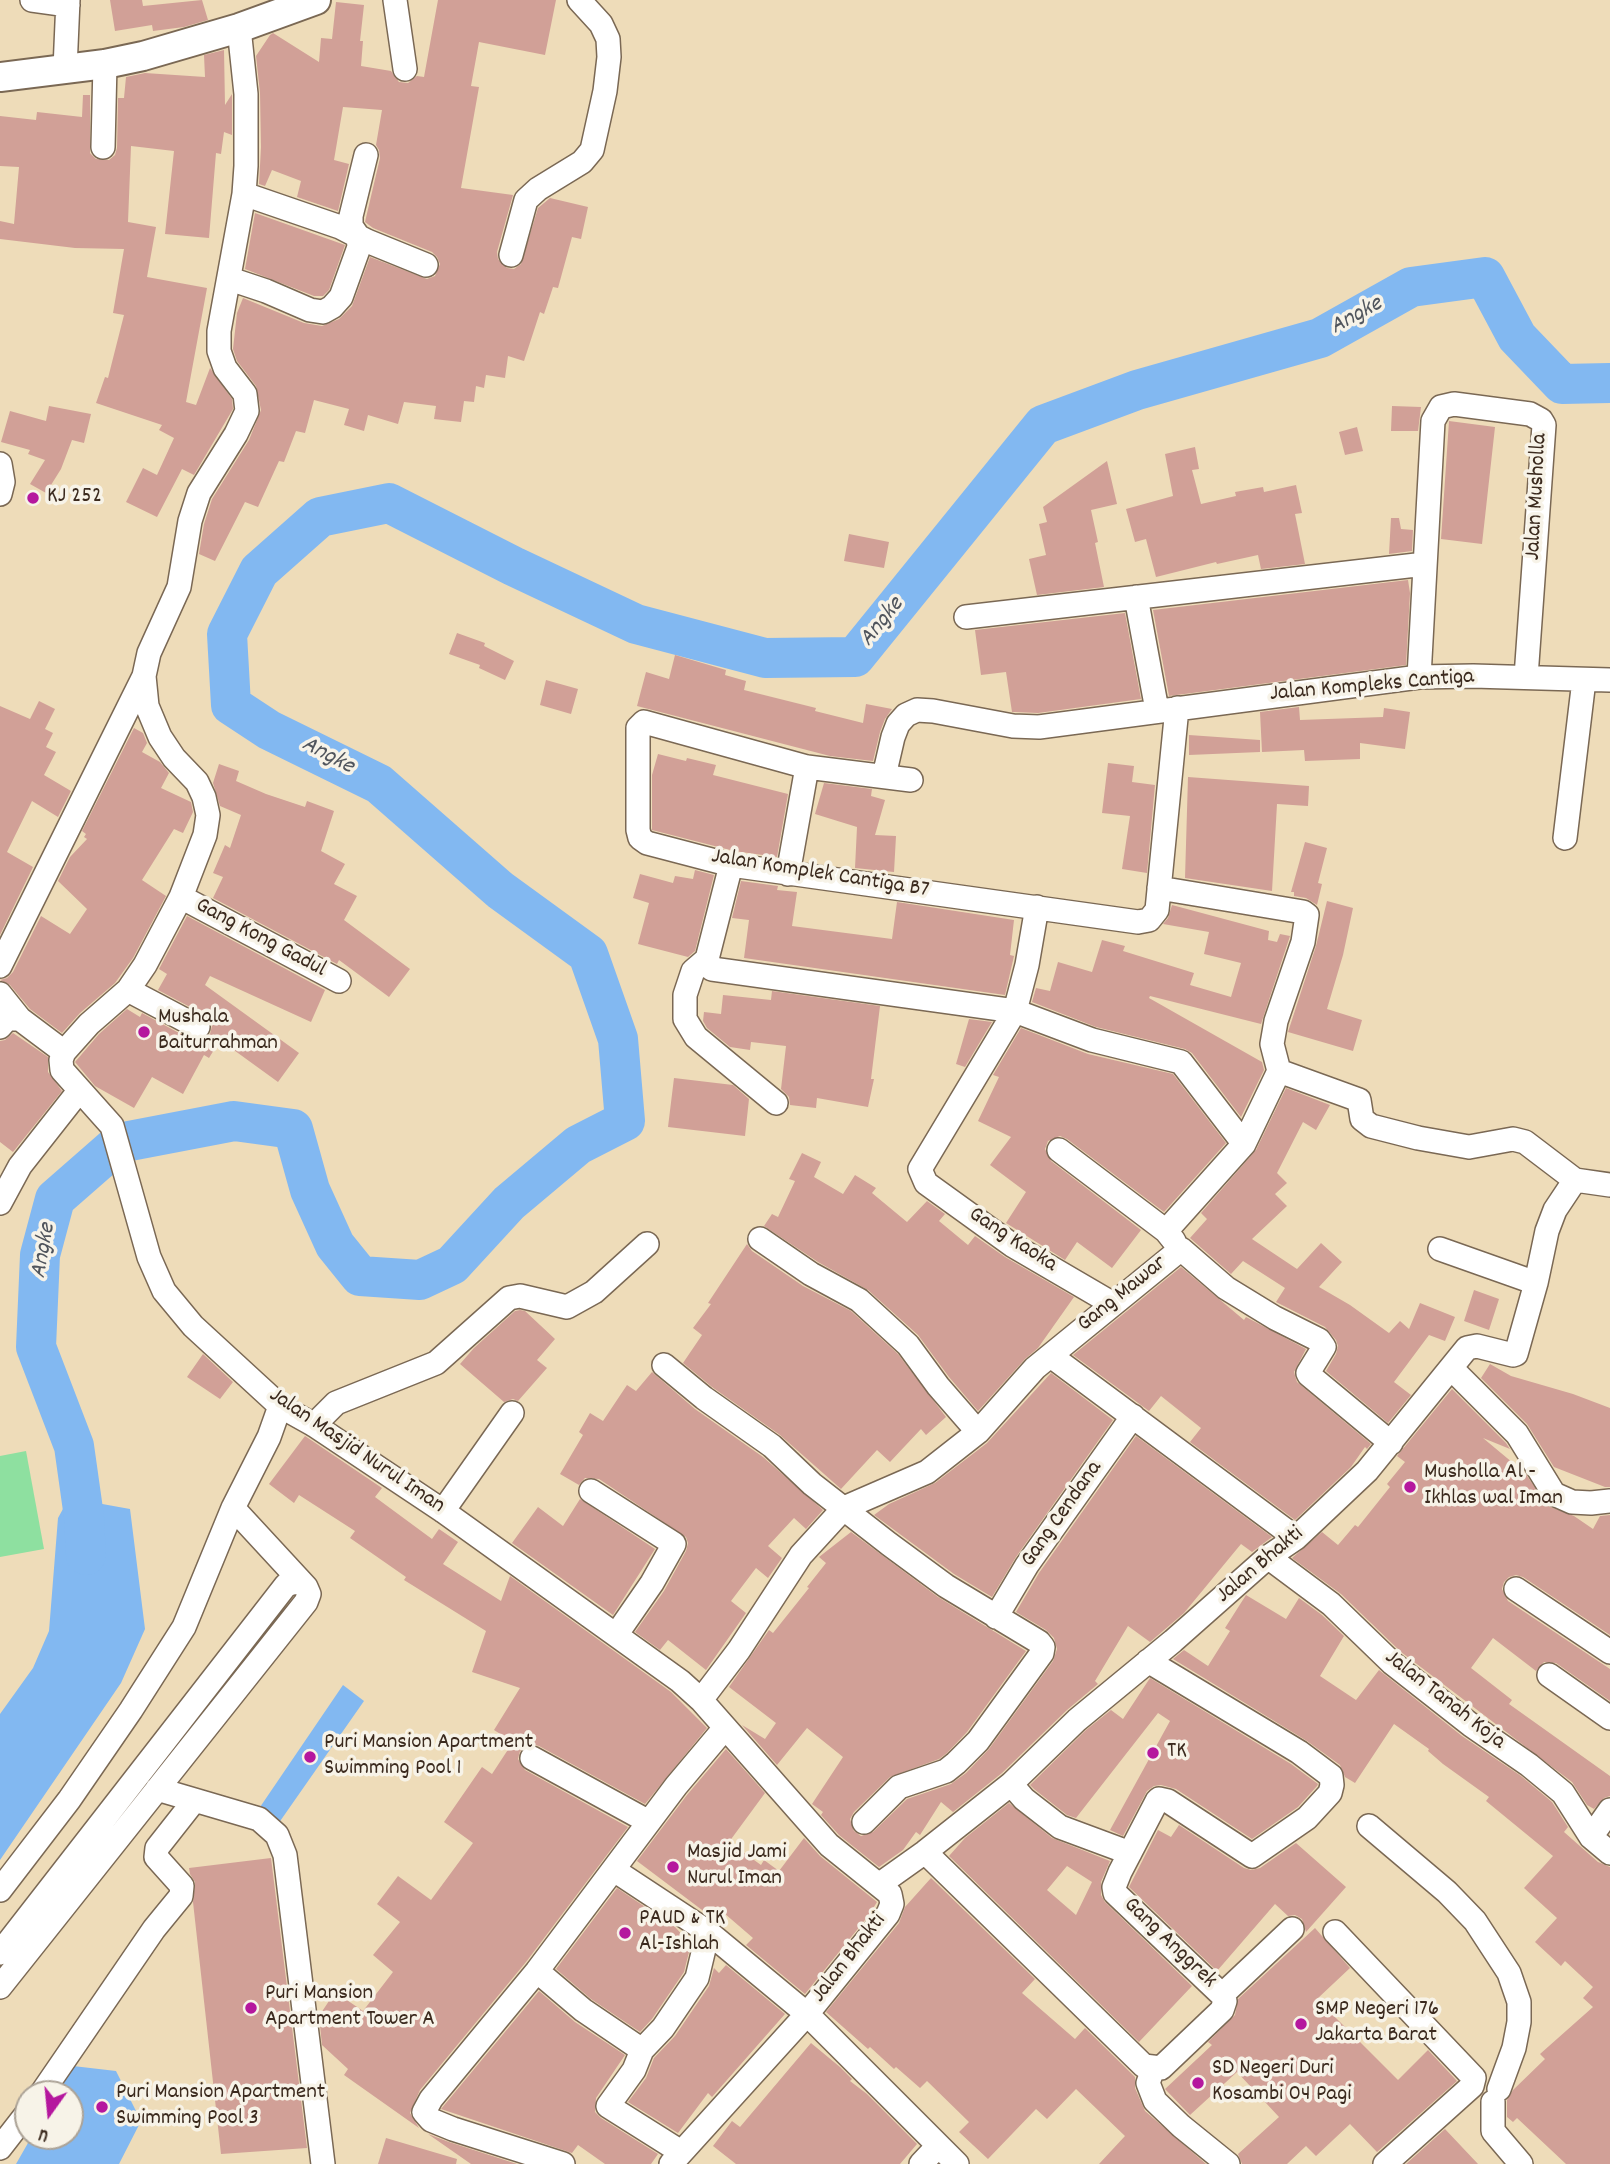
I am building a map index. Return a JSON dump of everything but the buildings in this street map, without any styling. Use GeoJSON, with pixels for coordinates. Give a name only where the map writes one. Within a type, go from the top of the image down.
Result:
{"type":"FeatureCollection","features":[{"type":"Feature","properties":{"kind":"main road"},"geometry":{"type":"LineString","coordinates":[[0,77],[105,64],[143,56],[239,28],[316,0]]}},
{"type":"Feature","properties":{"kind":"street"},"geometry":{"type":"LineString","coordinates":[[32,0],[68,3],[65,69]]}},
{"type":"Feature","properties":{"kind":"street"},"geometry":{"type":"LineString","coordinates":[[395,0],[405,68]]}},
{"type":"Feature","properties":{"kind":"street"},"geometry":{"type":"LineString","coordinates":[[511,255],[526,200],[538,189],[582,162],[592,150],[605,91],[608,39],[601,24],[579,0]]}},
{"type":"Feature","properties":{"kind":"street"},"geometry":{"type":"LineString","coordinates":[[0,966],[144,676],[149,653],[179,587],[190,521],[199,493],[236,434],[247,411],[245,394],[225,368],[219,351],[219,331],[244,194],[246,166],[246,94],[239,28]]}},
{"type":"Feature","properties":{"kind":"street"},"geometry":{"type":"LineString","coordinates":[[103,147],[105,64]]}},
{"type":"Feature","properties":{"kind":"street"},"geometry":{"type":"LineString","coordinates":[[230,279],[310,310],[323,312],[332,307],[341,297],[359,247],[358,236],[351,226],[351,216],[366,155]]}},
{"type":"Feature","properties":{"kind":"street"},"geometry":{"type":"LineString","coordinates":[[244,194],[340,227],[426,265]]}},
{"type":"Feature","properties":{"kind":"street","name":"Jalan Musholla"},"geometry":{"type":"LineString","coordinates":[[1425,564],[1433,421],[1441,407],[1454,404],[1530,414],[1541,420],[1544,425],[1526,677]]}},
{"type":"Feature","properties":{"kind":"street"},"geometry":{"type":"LineString","coordinates":[[0,464],[3,482],[0,494]]}},
{"type":"Feature","properties":{"kind":"street"},"geometry":{"type":"LineString","coordinates":[[966,617],[1425,564],[1419,677]]}},
{"type":"Feature","properties":{"kind":"street"},"geometry":{"type":"LineString","coordinates":[[1136,597],[1167,709],[1159,888],[1303,912],[1307,915],[1303,942],[1276,1021],[1272,1044],[1279,1072],[1244,1144],[1166,1231]]}},
{"type":"Feature","properties":{"kind":"street"},"geometry":{"type":"LineString","coordinates":[[0,1203],[20,1166],[79,1091],[62,1070],[64,1052],[89,1024],[128,990],[145,965],[181,897],[202,845],[208,815],[205,797],[197,782],[174,758],[160,737],[147,706],[144,676]]}},
{"type":"Feature","properties":{"kind":"street","name":"Jalan Kompleks Cantiga"},"geometry":{"type":"LineString","coordinates":[[884,776],[898,724],[906,715],[917,710],[1013,726],[1039,727],[1419,677],[1610,680]]}},
{"type":"Feature","properties":{"kind":"street"},"geometry":{"type":"LineString","coordinates":[[1565,838],[1584,680]]}},
{"type":"Feature","properties":{"kind":"street","name":"Jalan Komplek Cantiga B7"},"geometry":{"type":"LineString","coordinates":[[807,767],[644,722],[638,728],[640,838],[647,843],[731,865],[1138,922],[1149,920],[1157,910],[1159,888]]}},
{"type":"Feature","properties":{"kind":"street"},"geometry":{"type":"LineString","coordinates":[[788,874],[807,767],[911,780]]}},
{"type":"Feature","properties":{"kind":"street"},"geometry":{"type":"LineString","coordinates":[[731,865],[706,959],[694,971],[685,995],[685,1019],[696,1037],[776,1102]]}},
{"type":"Feature","properties":{"kind":"street","name":"Gang Kong Gadul"},"geometry":{"type":"LineString","coordinates":[[181,897],[339,981]]}},
{"type":"Feature","properties":{"kind":"street"},"geometry":{"type":"LineString","coordinates":[[1015,1011],[1027,965],[1037,907]]}},
{"type":"Feature","properties":{"kind":"street"},"geometry":{"type":"LineString","coordinates":[[706,959],[712,970],[721,972],[1015,1011],[1092,1040],[1181,1062],[1244,1144]]}},
{"type":"Feature","properties":{"kind":"street"},"geometry":{"type":"LineString","coordinates":[[128,990],[198,1027]]}},
{"type":"Feature","properties":{"kind":"street"},"geometry":{"type":"LineString","coordinates":[[0,994],[10,1023],[64,1052]]}},
{"type":"Feature","properties":{"kind":"street","name":"Gang Kaoka"},"geometry":{"type":"LineString","coordinates":[[1015,1011],[920,1169],[926,1183],[1012,1245],[1113,1304]]}},
{"type":"Feature","properties":{"kind":"street"},"geometry":{"type":"LineString","coordinates":[[1279,1072],[1359,1100],[1362,1119],[1371,1126],[1469,1147],[1513,1139],[1525,1142],[1575,1180],[1610,1185]]}},
{"type":"Feature","properties":{"kind":"street","name":"Jalan Masjid Nurul Iman"},"geometry":{"type":"LineString","coordinates":[[79,1091],[112,1126],[149,1257],[163,1291],[193,1326],[280,1406],[314,1425],[443,1511],[680,1681],[701,1700],[829,1845],[886,1894]]}},
{"type":"Feature","properties":{"kind":"street"},"geometry":{"type":"LineString","coordinates":[[1059,1150],[1166,1231],[1181,1249]]}},
{"type":"Feature","properties":{"kind":"street"},"geometry":{"type":"LineString","coordinates":[[1440,1250],[1536,1283],[1551,1220],[1575,1180]]}},
{"type":"Feature","properties":{"kind":"street"},"geometry":{"type":"LineString","coordinates":[[760,1239],[811,1274],[859,1300],[908,1345],[938,1386],[978,1432]]}},
{"type":"Feature","properties":{"kind":"street"},"geometry":{"type":"LineString","coordinates":[[314,1425],[336,1403],[436,1363],[509,1298],[520,1296],[567,1307],[594,1292],[647,1244]]}},
{"type":"Feature","properties":{"kind":"street","name":"Gang Mawar"},"geometry":{"type":"LineString","coordinates":[[1051,1356],[1181,1249],[1226,1288],[1275,1318],[1320,1340],[1324,1347],[1309,1375],[1391,1443]]}},
{"type":"Feature","properties":{"kind":"street","name":"Jalan Bhakti"},"geometry":{"type":"LineString","coordinates":[[676,2158],[807,2014],[888,1914],[886,1894],[925,1852],[1011,1784],[1077,1720],[1268,1557],[1296,1538],[1367,1471],[1467,1348],[1472,1346],[1513,1355],[1516,1353],[1536,1283]]}},
{"type":"Feature","properties":{"kind":"street"},"geometry":{"type":"LineString","coordinates":[[701,1700],[739,1650],[801,1555],[844,1508],[927,1472],[978,1432],[1035,1368],[1051,1356],[1296,1538]]}},
{"type":"Feature","properties":{"kind":"street"},"geometry":{"type":"LineString","coordinates":[[664,1365],[704,1398],[772,1446],[812,1484],[946,1586],[1039,1642],[1043,1647],[1042,1653],[978,1741],[956,1763],[946,1771],[899,1787],[864,1822]]}},
{"type":"Feature","properties":{"kind":"street"},"geometry":{"type":"LineString","coordinates":[[1451,1368],[1517,1434],[1554,1494],[1572,1502],[1610,1501]]}},
{"type":"Feature","properties":{"kind":"street"},"geometry":{"type":"LineString","coordinates":[[0,1890],[69,1800],[184,1627],[233,1508],[269,1437],[280,1406]]}},
{"type":"Feature","properties":{"kind":"street"},"geometry":{"type":"LineString","coordinates":[[443,1511],[512,1413]]}},
{"type":"Feature","properties":{"kind":"street","name":"Gang Cendana"},"geometry":{"type":"LineString","coordinates":[[996,1617],[1027,1565],[1133,1416]]}},
{"type":"Feature","properties":{"kind":"street"},"geometry":{"type":"LineString","coordinates":[[591,1491],[674,1544],[652,1583],[616,1635]]}},
{"type":"Feature","properties":{"kind":"street"},"geometry":{"type":"LineString","coordinates":[[0,1987],[306,1602],[309,1594],[302,1584],[233,1508]]}},
{"type":"Feature","properties":{"kind":"street","name":"Jalan Tanah Koja"},"geometry":{"type":"LineString","coordinates":[[1268,1557],[1331,1604],[1392,1663],[1563,1793],[1591,1837],[1610,1853]]}},
{"type":"Feature","properties":{"kind":"street"},"geometry":{"type":"LineString","coordinates":[[0,1953],[286,1585],[295,1582],[302,1584]]}},
{"type":"Feature","properties":{"kind":"street"},"geometry":{"type":"LineString","coordinates":[[1516,1589],[1610,1652]]}},
{"type":"Feature","properties":{"kind":"street","name":"Gang Anggrek"},"geometry":{"type":"LineString","coordinates":[[1149,1661],[1299,1752],[1331,1776],[1332,1786],[1330,1793],[1307,1818],[1252,1856],[1168,1801],[1159,1799],[1114,1887],[1115,1893],[1222,1995],[1225,2001],[1222,2010],[1161,2068],[1153,2069]]}},
{"type":"Feature","properties":{"kind":"street"},"geometry":{"type":"LineString","coordinates":[[1549,1675],[1610,1718]]}},
{"type":"Feature","properties":{"kind":"street"},"geometry":{"type":"LineString","coordinates":[[212,1681],[232,1695]]}},
{"type":"Feature","properties":{"kind":"street"},"geometry":{"type":"LineString","coordinates":[[563,2164],[453,2129],[431,2120],[424,2112],[431,2099],[537,1971],[649,1822],[724,1729]]}},
{"type":"Feature","properties":{"kind":"street"},"geometry":{"type":"LineString","coordinates":[[532,1758],[649,1822]]}},
{"type":"Feature","properties":{"kind":"street"},"geometry":{"type":"LineString","coordinates":[[1011,1784],[1024,1799],[1060,1827],[1130,1853]]}},
{"type":"Feature","properties":{"kind":"street"},"geometry":{"type":"LineString","coordinates":[[157,1789],[258,1819],[277,1835],[285,1855],[323,2164]]}},
{"type":"Feature","properties":{"kind":"street"},"geometry":{"type":"LineString","coordinates":[[51,2080],[154,1929],[181,1896],[182,1886],[156,1857],[157,1848],[194,1801]]}},
{"type":"Feature","properties":{"kind":"street"},"geometry":{"type":"LineString","coordinates":[[1591,1837],[1610,1810]]}},
{"type":"Feature","properties":{"kind":"street"},"geometry":{"type":"LineString","coordinates":[[1369,1826],[1466,1911],[1509,1973],[1519,2002],[1520,2022],[1514,2048],[1496,2096],[1493,2131],[1521,2164]]}},
{"type":"Feature","properties":{"kind":"street"},"geometry":{"type":"LineString","coordinates":[[925,1852],[1144,2066],[1153,2069],[1148,2083],[1155,2101],[1228,2164]]}},
{"type":"Feature","properties":{"kind":"street"},"geometry":{"type":"LineString","coordinates":[[614,1870],[708,1932],[807,2014],[957,2164]]}},
{"type":"Feature","properties":{"kind":"street"},"geometry":{"type":"LineString","coordinates":[[1222,1995],[1292,1929]]}},
{"type":"Feature","properties":{"kind":"street"},"geometry":{"type":"LineString","coordinates":[[676,2158],[608,2105],[634,2070],[642,2050],[663,2028],[697,1978],[708,1932]]}},
{"type":"Feature","properties":{"kind":"street"},"geometry":{"type":"LineString","coordinates":[[1335,1933],[1474,2078],[1472,2086],[1385,2164]]}},
{"type":"Feature","properties":{"kind":"street"},"geometry":{"type":"LineString","coordinates":[[537,1971],[583,2010],[642,2050]]}},
{"type":"Feature","properties":{"kind":"street"},"geometry":{"type":"LineString","coordinates":[[0,2148],[14,2130]]}},
{"type":"Feature","properties":{"kind":"street"},"geometry":{"type":"LineString","coordinates":[[921,2164],[938,2146]]}},
{"type":"Feature","properties":{"kind":"green space"},"geometry":{"type":"Polygon","coordinates":[[[26,1451],[44,1549],[0,1557],[0,1456],[26,1451]]]}},
{"type":"Feature","properties":{"kind":"water"},"geometry":{"type":"Polygon","coordinates":[[[69,1498],[130,1509],[145,1629],[121,1683],[0,1860],[0,1714],[33,1668],[49,1631],[58,1518],[69,1498]]]}},
{"type":"Feature","properties":{"kind":"water","name":"Puri Mansion Apartment Swimming Pool 1"},"geometry":{"type":"Polygon","coordinates":[[[343,1685],[364,1701],[276,1827],[256,1813],[343,1685]]]}},
{"type":"Feature","properties":{"kind":"water","name":"Puri Mansion Apartment Swimming Pool 3"},"geometry":{"type":"Polygon","coordinates":[[[73,2066],[116,2071],[141,2121],[119,2164],[16,2164],[24,2150],[84,2150],[84,2080],[65,2080],[73,2066]]]}},
{"type":"Feature","properties":{"kind":"waterway","name":"Angke"},"geometry":{"type":"LineString","coordinates":[[86,1555],[84,1517],[74,1446],[36,1347],[40,1255],[55,1199],[119,1143],[234,1121],[293,1129],[310,1190],[335,1245],[360,1276],[420,1280],[452,1265],[509,1203],[578,1145],[625,1121],[618,1039],[588,954],[500,890],[379,784],[269,730],[231,705],[227,634],[259,571],[320,517],[389,503],[636,624],[765,658],[855,657],[1043,425],[1137,390],[1320,338],[1411,287],[1485,277],[1517,337],[1562,384],[1610,383]]}},
{"type":"Feature","properties":{"kind":"place","name":"KJ 252"},"geometry":{"type":"Point","coordinates":[33,498]}},
{"type":"Feature","properties":{"kind":"place","name":"Mushala Baiturrahman"},"geometry":{"type":"Point","coordinates":[144,1032]}},
{"type":"Feature","properties":{"kind":"place","name":"Musholla Al - Ikhlas wal Iman"},"geometry":{"type":"Point","coordinates":[1410,1487]}},
{"type":"Feature","properties":{"kind":"place","name":"TK"},"geometry":{"type":"Point","coordinates":[1153,1753]}},
{"type":"Feature","properties":{"kind":"place","name":"Puri Mansion Apartment Swimming Pool 1"},"geometry":{"type":"Point","coordinates":[310,1757]}},
{"type":"Feature","properties":{"kind":"place","name":"Masjid Jami Nurul Iman"},"geometry":{"type":"Point","coordinates":[673,1867]}},
{"type":"Feature","properties":{"kind":"place","name":"PAUD & TK Al-Ishlah"},"geometry":{"type":"Point","coordinates":[625,1933]}},
{"type":"Feature","properties":{"kind":"place","name":"Puri Mansion Apartment Tower A"},"geometry":{"type":"Point","coordinates":[251,2008]}},
{"type":"Feature","properties":{"kind":"place","name":"SMP Negeri 176 Jakarta Barat"},"geometry":{"type":"Point","coordinates":[1301,2024]}},
{"type":"Feature","properties":{"kind":"place","name":"SD Negeri Duri Kosambi 04 Pagi"},"geometry":{"type":"Point","coordinates":[1198,2083]}},
{"type":"Feature","properties":{"kind":"place","name":"Puri Mansion Apartment Swimming Pool 3"},"geometry":{"type":"Point","coordinates":[102,2107]}}]}
